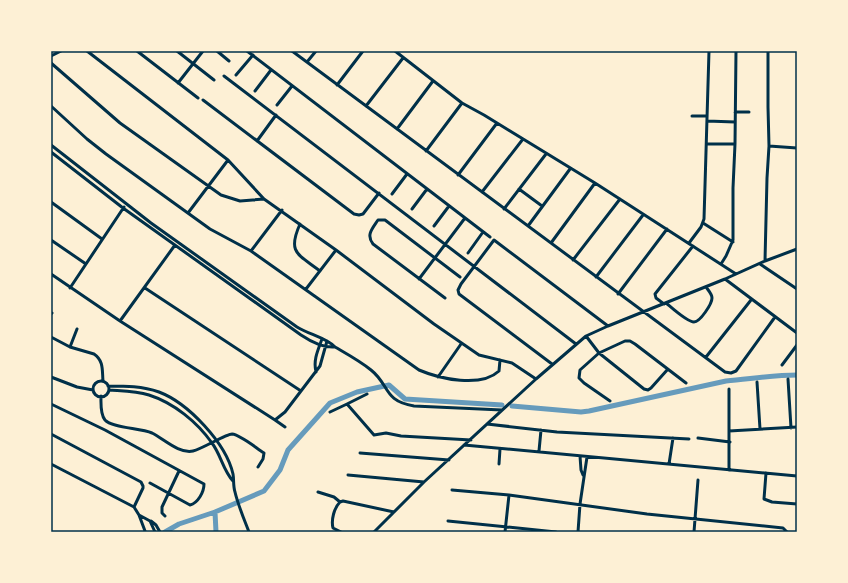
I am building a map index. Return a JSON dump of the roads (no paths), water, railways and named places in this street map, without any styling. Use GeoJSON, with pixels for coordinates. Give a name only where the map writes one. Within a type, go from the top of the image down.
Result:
{"type":"FeatureCollection","features":[{"type":"Feature","properties":{"kind":"street"},"geometry":{"type":"LineString","coordinates":[[51,56],[61,51]]}},
{"type":"Feature","properties":{"kind":"street"},"geometry":{"type":"LineString","coordinates":[[87,51],[228,160],[264,198],[461,344],[479,355],[516,365],[536,378]]}},
{"type":"Feature","properties":{"kind":"street"},"geometry":{"type":"LineString","coordinates":[[137,51],[198,98]]}},
{"type":"Feature","properties":{"kind":"street"},"geometry":{"type":"LineString","coordinates":[[177,51],[214,80]]}},
{"type":"Feature","properties":{"kind":"street"},"geometry":{"type":"LineString","coordinates":[[178,83],[203,51]]}},
{"type":"Feature","properties":{"kind":"street"},"geometry":{"type":"LineString","coordinates":[[217,51],[229,61]]}},
{"type":"Feature","properties":{"kind":"street"},"geometry":{"type":"LineString","coordinates":[[247,51],[490,237]]}},
{"type":"Feature","properties":{"kind":"street"},"geometry":{"type":"LineString","coordinates":[[292,51],[725,372],[731,373],[736,371],[775,317]]}},
{"type":"Feature","properties":{"kind":"street"},"geometry":{"type":"LineString","coordinates":[[307,62],[316,51]]}},
{"type":"Feature","properties":{"kind":"street"},"geometry":{"type":"LineString","coordinates":[[336,85],[363,51]]}},
{"type":"Feature","properties":{"kind":"street"},"geometry":{"type":"LineString","coordinates":[[395,51],[462,103],[595,183],[642,215],[667,229],[736,274]]}},
{"type":"Feature","properties":{"kind":"street"},"geometry":{"type":"LineString","coordinates":[[689,243],[703,223],[707,144],[708,51]]}},
{"type":"Feature","properties":{"kind":"street"},"geometry":{"type":"LineString","coordinates":[[721,264],[732,242],[736,51]]}},
{"type":"Feature","properties":{"kind":"street"},"geometry":{"type":"LineString","coordinates":[[765,261],[769,146],[768,51]]}},
{"type":"Feature","properties":{"kind":"street"},"geometry":{"type":"LineString","coordinates":[[236,76],[253,55]]}},
{"type":"Feature","properties":{"kind":"street"},"geometry":{"type":"LineString","coordinates":[[366,106],[403,58]]}},
{"type":"Feature","properties":{"kind":"street"},"geometry":{"type":"LineString","coordinates":[[51,63],[120,123],[208,187],[221,195],[240,201],[264,198]]}},
{"type":"Feature","properties":{"kind":"street"},"geometry":{"type":"LineString","coordinates":[[255,91],[271,70]]}},
{"type":"Feature","properties":{"kind":"street"},"geometry":{"type":"LineString","coordinates":[[224,76],[576,344]]}},
{"type":"Feature","properties":{"kind":"street"},"geometry":{"type":"LineString","coordinates":[[397,129],[433,81]]}},
{"type":"Feature","properties":{"kind":"street"},"geometry":{"type":"LineString","coordinates":[[277,105],[292,86]]}},
{"type":"Feature","properties":{"kind":"street"},"geometry":{"type":"LineString","coordinates":[[203,100],[354,214],[363,214],[379,193]]}},
{"type":"Feature","properties":{"kind":"street"},"geometry":{"type":"LineString","coordinates":[[426,151],[462,103]]}},
{"type":"Feature","properties":{"kind":"street"},"geometry":{"type":"LineString","coordinates":[[51,106],[87,139],[188,213],[221,236],[251,251],[306,289],[408,364],[424,372],[450,379],[474,380],[487,379],[494,376],[499,371],[500,360]]}},
{"type":"Feature","properties":{"kind":"street"},"geometry":{"type":"LineString","coordinates":[[735,112],[749,112]]}},
{"type":"Feature","properties":{"kind":"street"},"geometry":{"type":"LineString","coordinates":[[257,140],[276,116]]}},
{"type":"Feature","properties":{"kind":"street"},"geometry":{"type":"LineString","coordinates":[[692,116],[707,116]]}},
{"type":"Feature","properties":{"kind":"street"},"geometry":{"type":"LineString","coordinates":[[707,120],[735,122]]}},
{"type":"Feature","properties":{"kind":"street"},"geometry":{"type":"LineString","coordinates":[[458,175],[496,123]]}},
{"type":"Feature","properties":{"kind":"street"},"geometry":{"type":"LineString","coordinates":[[482,192],[523,139]]}},
{"type":"Feature","properties":{"kind":"street"},"geometry":{"type":"LineString","coordinates":[[707,144],[735,144]]}},
{"type":"Feature","properties":{"kind":"street"},"geometry":{"type":"LineString","coordinates":[[51,145],[177,242],[297,327],[331,342],[335,347],[373,370],[386,390],[395,399],[408,405],[502,410]]}},
{"type":"Feature","properties":{"kind":"street"},"geometry":{"type":"LineString","coordinates":[[769,146],[797,148]]}},
{"type":"Feature","properties":{"kind":"street"},"geometry":{"type":"LineString","coordinates":[[51,152],[123,208],[301,335],[320,344],[335,347]]}},
{"type":"Feature","properties":{"kind":"street"},"geometry":{"type":"LineString","coordinates":[[504,209],[546,154]]}},
{"type":"Feature","properties":{"kind":"street"},"geometry":{"type":"LineString","coordinates":[[188,213],[228,160]]}},
{"type":"Feature","properties":{"kind":"street"},"geometry":{"type":"LineString","coordinates":[[528,226],[570,169]]}},
{"type":"Feature","properties":{"kind":"street"},"geometry":{"type":"LineString","coordinates":[[392,194],[407,174]]}},
{"type":"Feature","properties":{"kind":"street"},"geometry":{"type":"LineString","coordinates":[[551,243],[595,183]]}},
{"type":"Feature","properties":{"kind":"street"},"geometry":{"type":"LineString","coordinates":[[519,189],[542,206]]}},
{"type":"Feature","properties":{"kind":"street"},"geometry":{"type":"LineString","coordinates":[[412,209],[427,190]]}},
{"type":"Feature","properties":{"kind":"street"},"geometry":{"type":"LineString","coordinates":[[573,260],[620,200]]}},
{"type":"Feature","properties":{"kind":"street"},"geometry":{"type":"LineString","coordinates":[[51,202],[102,239]]}},
{"type":"Feature","properties":{"kind":"street"},"geometry":{"type":"LineString","coordinates":[[70,288],[126,204]]}},
{"type":"Feature","properties":{"kind":"street"},"geometry":{"type":"LineString","coordinates":[[434,226],[449,206]]}},
{"type":"Feature","properties":{"kind":"street"},"geometry":{"type":"LineString","coordinates":[[251,251],[282,210]]}},
{"type":"Feature","properties":{"kind":"street"},"geometry":{"type":"LineString","coordinates":[[596,277],[642,215]]}},
{"type":"Feature","properties":{"kind":"street"},"geometry":{"type":"LineString","coordinates":[[419,279],[464,218]]}},
{"type":"Feature","properties":{"kind":"street"},"geometry":{"type":"LineString","coordinates":[[445,298],[369,240],[369,235],[378,220],[385,220],[460,277]]}},
{"type":"Feature","properties":{"kind":"street"},"geometry":{"type":"LineString","coordinates":[[703,223],[732,242]]}},
{"type":"Feature","properties":{"kind":"street"},"geometry":{"type":"LineString","coordinates":[[300,224],[295,235],[294,248],[320,271]]}},
{"type":"Feature","properties":{"kind":"street"},"geometry":{"type":"LineString","coordinates":[[618,294],[667,229]]}},
{"type":"Feature","properties":{"kind":"street"},"geometry":{"type":"LineString","coordinates":[[468,253],[483,232]]}},
{"type":"Feature","properties":{"kind":"street"},"geometry":{"type":"LineString","coordinates":[[51,240],[86,264]]}},
{"type":"Feature","properties":{"kind":"street"},"geometry":{"type":"LineString","coordinates":[[552,364],[459,294],[459,287],[494,240],[608,326]]}},
{"type":"Feature","properties":{"kind":"street"},"geometry":{"type":"LineString","coordinates":[[120,321],[177,242]]}},
{"type":"Feature","properties":{"kind":"street"},"geometry":{"type":"LineString","coordinates":[[692,246],[655,294],[656,298],[688,320],[697,322],[712,301],[712,295],[706,287]]}},
{"type":"Feature","properties":{"kind":"street"},"geometry":{"type":"LineString","coordinates":[[374,532],[424,482],[536,378],[586,336],[725,280],[765,261],[797,249]]}},
{"type":"Feature","properties":{"kind":"street"},"geometry":{"type":"LineString","coordinates":[[306,289],[336,250]]}},
{"type":"Feature","properties":{"kind":"street"},"geometry":{"type":"LineString","coordinates":[[760,264],[797,289]]}},
{"type":"Feature","properties":{"kind":"street"},"geometry":{"type":"LineString","coordinates":[[51,274],[120,321],[285,427]]}},
{"type":"Feature","properties":{"kind":"street"},"geometry":{"type":"LineString","coordinates":[[725,280],[797,333]]}},
{"type":"Feature","properties":{"kind":"street"},"geometry":{"type":"LineString","coordinates":[[145,288],[301,391]]}},
{"type":"Feature","properties":{"kind":"street"},"geometry":{"type":"LineString","coordinates":[[706,357],[752,300]]}},
{"type":"Feature","properties":{"kind":"street"},"geometry":{"type":"LineString","coordinates":[[70,347],[77,329]]}},
{"type":"Feature","properties":{"kind":"street"},"geometry":{"type":"LineString","coordinates":[[586,336],[599,353],[639,386],[648,390],[668,369]]}},
{"type":"Feature","properties":{"kind":"street"},"geometry":{"type":"LineString","coordinates":[[51,337],[70,347],[94,354],[101,359],[102,381]]}},
{"type":"Feature","properties":{"kind":"street"},"geometry":{"type":"LineString","coordinates":[[316,372],[315,358],[322,339]]}},
{"type":"Feature","properties":{"kind":"street"},"geometry":{"type":"LineString","coordinates":[[275,420],[285,412],[320,366],[327,341]]}},
{"type":"Feature","properties":{"kind":"street"},"geometry":{"type":"LineString","coordinates":[[610,401],[584,383],[579,378],[578,374],[580,370],[599,353],[626,341],[630,341],[686,383]]}},
{"type":"Feature","properties":{"kind":"street"},"geometry":{"type":"LineString","coordinates":[[438,376],[461,344]]}},
{"type":"Feature","properties":{"kind":"street"},"geometry":{"type":"LineString","coordinates":[[782,365],[797,345]]}},
{"type":"Feature","properties":{"kind":"street"},"geometry":{"type":"LineString","coordinates":[[51,377],[77,387],[93,390],[96,395],[102,396]]}},
{"type":"Feature","properties":{"kind":"street"},"geometry":{"type":"LineString","coordinates":[[788,379],[791,428]]}},
{"type":"Feature","properties":{"kind":"street"},"geometry":{"type":"LineString","coordinates":[[102,381],[106,383],[108,388],[105,395],[102,396],[102,409],[104,419],[110,424],[140,429],[151,433],[180,450],[192,452],[233,434],[264,453],[258,468]]}},
{"type":"Feature","properties":{"kind":"street"},"geometry":{"type":"LineString","coordinates":[[93,390],[96,383],[102,381]]}},
{"type":"Feature","properties":{"kind":"street"},"geometry":{"type":"LineString","coordinates":[[757,382],[760,430]]}},
{"type":"Feature","properties":{"kind":"street"},"geometry":{"type":"LineString","coordinates":[[108,388],[133,386],[157,392],[172,399],[189,411],[217,441],[226,457],[233,475],[238,503],[249,532]]}},
{"type":"Feature","properties":{"kind":"street"},"geometry":{"type":"LineString","coordinates":[[108,388],[155,397],[171,405],[185,415],[212,443],[228,475],[233,481]]}},
{"type":"Feature","properties":{"kind":"street"},"geometry":{"type":"LineString","coordinates":[[729,389],[729,470]]}},
{"type":"Feature","properties":{"kind":"street"},"geometry":{"type":"LineString","coordinates":[[155,397],[157,392]]}},
{"type":"Feature","properties":{"kind":"street"},"geometry":{"type":"LineString","coordinates":[[330,412],[367,394]]}},
{"type":"Feature","properties":{"kind":"street"},"geometry":{"type":"LineString","coordinates":[[51,404],[105,430],[204,484],[204,490],[196,502],[190,505],[150,483]]}},
{"type":"Feature","properties":{"kind":"street"},"geometry":{"type":"LineString","coordinates":[[347,404],[374,435],[386,433],[401,436],[470,440]]}},
{"type":"Feature","properties":{"kind":"street"},"geometry":{"type":"LineString","coordinates":[[185,415],[189,411]]}},
{"type":"Feature","properties":{"kind":"street"},"geometry":{"type":"LineString","coordinates":[[487,424],[541,430],[689,438]]}},
{"type":"Feature","properties":{"kind":"street"},"geometry":{"type":"LineString","coordinates":[[729,431],[797,427]]}},
{"type":"Feature","properties":{"kind":"street"},"geometry":{"type":"LineString","coordinates":[[539,451],[541,430]]}},
{"type":"Feature","properties":{"kind":"street"},"geometry":{"type":"LineString","coordinates":[[51,434],[141,482],[143,488],[134,507]]}},
{"type":"Feature","properties":{"kind":"street"},"geometry":{"type":"LineString","coordinates":[[669,464],[673,438]]}},
{"type":"Feature","properties":{"kind":"street"},"geometry":{"type":"LineString","coordinates":[[698,438],[730,442]]}},
{"type":"Feature","properties":{"kind":"street"},"geometry":{"type":"LineString","coordinates":[[464,445],[797,476]]}},
{"type":"Feature","properties":{"kind":"street"},"geometry":{"type":"LineString","coordinates":[[499,464],[500,449]]}},
{"type":"Feature","properties":{"kind":"street"},"geometry":{"type":"LineString","coordinates":[[360,453],[449,460]]}},
{"type":"Feature","properties":{"kind":"street"},"geometry":{"type":"LineString","coordinates":[[580,456],[583,475]]}},
{"type":"Feature","properties":{"kind":"street"},"geometry":{"type":"LineString","coordinates":[[578,532],[583,475],[586,471],[587,457]]}},
{"type":"Feature","properties":{"kind":"street"},"geometry":{"type":"LineString","coordinates":[[51,464],[134,507],[139,515],[145,532]]}},
{"type":"Feature","properties":{"kind":"street"},"geometry":{"type":"LineString","coordinates":[[165,516],[162,512],[162,507],[179,471]]}},
{"type":"Feature","properties":{"kind":"street"},"geometry":{"type":"LineString","coordinates":[[766,473],[764,496],[766,500],[772,502],[797,504]]}},
{"type":"Feature","properties":{"kind":"street"},"geometry":{"type":"LineString","coordinates":[[348,475],[424,482]]}},
{"type":"Feature","properties":{"kind":"street"},"geometry":{"type":"LineString","coordinates":[[694,532],[698,480]]}},
{"type":"Feature","properties":{"kind":"street"},"geometry":{"type":"LineString","coordinates":[[452,490],[509,495],[647,514],[783,528],[787,532]]}},
{"type":"Feature","properties":{"kind":"street"},"geometry":{"type":"LineString","coordinates":[[318,492],[334,497],[340,502],[343,501],[394,512]]}},
{"type":"Feature","properties":{"kind":"street"},"geometry":{"type":"LineString","coordinates":[[505,532],[509,495]]}},
{"type":"Feature","properties":{"kind":"street"},"geometry":{"type":"LineString","coordinates":[[340,502],[337,506],[332,525],[333,528],[341,532]]}},
{"type":"Feature","properties":{"kind":"street"},"geometry":{"type":"LineString","coordinates":[[139,515],[156,525],[160,532]]}},
{"type":"Feature","properties":{"kind":"street"},"geometry":{"type":"LineString","coordinates":[[150,521],[155,532]]}},
{"type":"Feature","properties":{"kind":"street"},"geometry":{"type":"LineString","coordinates":[[448,521],[556,532]]}},
{"type":"Feature","properties":{"kind":"waterway"},"geometry":{"type":"LineString","coordinates":[[512,406],[581,412],[726,381],[770,376],[797,375]]}},
{"type":"Feature","properties":{"kind":"waterway"},"geometry":{"type":"LineString","coordinates":[[215,512],[264,491],[280,470],[288,450],[330,403],[357,392],[389,385],[405,399],[502,405]]}},
{"type":"Feature","properties":{"kind":"waterway"},"geometry":{"type":"LineString","coordinates":[[165,532],[179,524],[215,512],[216,532]]}}]}
